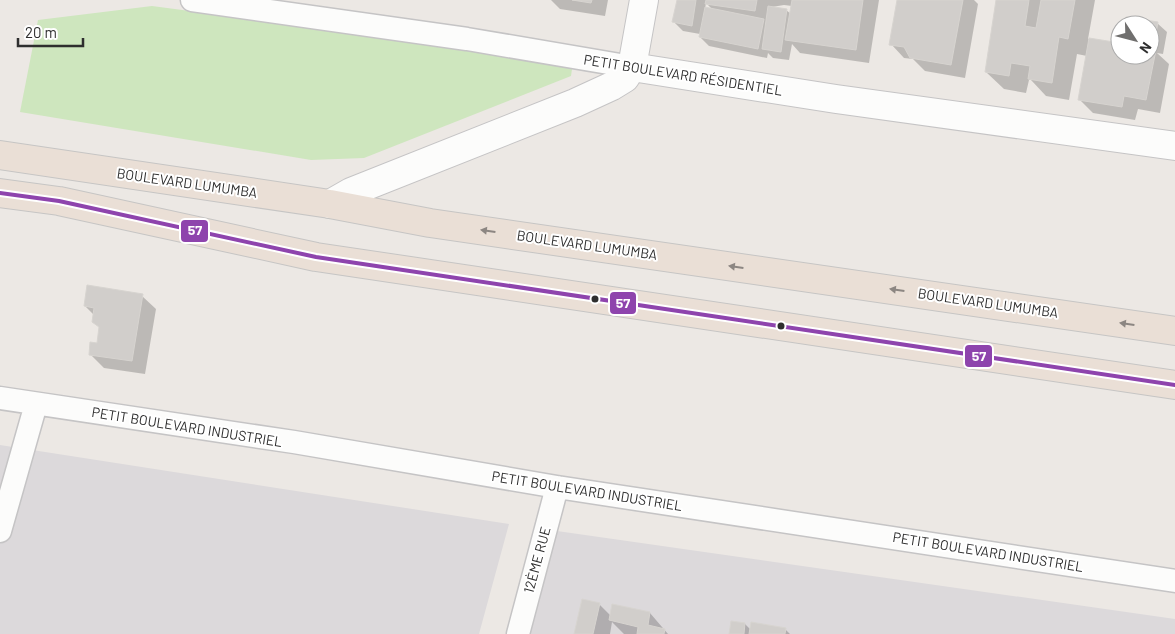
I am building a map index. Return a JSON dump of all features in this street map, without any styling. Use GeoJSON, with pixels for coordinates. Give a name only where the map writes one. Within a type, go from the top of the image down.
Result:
{"type":"FeatureCollection","features":[{"type":"Feature","properties":{"kind":"highway","name":"BOULEVARD LUMUMBA"},"geometry":{"type":"LineString","coordinates":[[0,155],[330,204],[430,223],[1175,330]]}},
{"type":"Feature","properties":{"kind":"highway"},"geometry":{"type":"LineString","coordinates":[[0,193],[59,201],[316,257],[1175,384]]}},
{"type":"Feature","properties":{"kind":"street","name":"PETIT BOULEVARD RÉSIDENTIEL"},"geometry":{"type":"LineString","coordinates":[[192,0],[467,39],[836,99],[1175,146]]}},
{"type":"Feature","properties":{"kind":"street"},"geometry":{"type":"LineString","coordinates":[[330,204],[351,192],[583,100],[625,78],[632,67],[644,0]]}},
{"type":"Feature","properties":{"kind":"street","name":"PETIT BOULEVARD INDUSTRIEL"},"geometry":{"type":"LineString","coordinates":[[0,398],[294,442],[557,486],[1175,581]]}},
{"type":"Feature","properties":{"kind":"street"},"geometry":{"type":"LineString","coordinates":[[0,531],[36,404]]}},
{"type":"Feature","properties":{"kind":"street","name":"12ÈME RUE"},"geometry":{"type":"LineString","coordinates":[[518,634],[557,486]]}},
{"type":"Feature","properties":{"kind":"shaded area"},"geometry":{"type":"Polygon","coordinates":[[[0,445],[509,524],[479,634],[0,634],[0,445]]]}},
{"type":"Feature","properties":{"kind":"shaded area"},"geometry":{"type":"Polygon","coordinates":[[[550,530],[1175,619],[1175,634],[523,634],[550,530]]]}},
{"type":"Feature","properties":{"kind":"green space"},"geometry":{"type":"Polygon","coordinates":[[[152,6],[573,62],[571,76],[364,158],[311,160],[20,112],[38,20],[152,6]]]}},
{"type":"Feature","properties":{"kind":"building"},"geometry":{"type":"Polygon","coordinates":[[[572,0],[592,0],[591,3],[572,0]]]}},
{"type":"Feature","properties":{"kind":"building"},"geometry":{"type":"Polygon","coordinates":[[[677,0],[696,0],[692,26],[672,22],[677,0]]]}},
{"type":"Feature","properties":{"kind":"building"},"geometry":{"type":"Polygon","coordinates":[[[706,0],[757,0],[755,11],[705,4],[706,0]]]}},
{"type":"Feature","properties":{"kind":"building"},"geometry":{"type":"Polygon","coordinates":[[[792,0],[863,0],[856,50],[785,40],[792,0]]]}},
{"type":"Feature","properties":{"kind":"building"},"geometry":{"type":"Polygon","coordinates":[[[897,0],[963,0],[951,65],[910,58],[904,47],[889,45],[897,0]]]}},
{"type":"Feature","properties":{"kind":"building"},"geometry":{"type":"Polygon","coordinates":[[[996,0],[1029,0],[1025,26],[1036,28],[1041,0],[1075,0],[1068,39],[1059,37],[1052,83],[1028,79],[1030,66],[1011,63],[1009,76],[985,72],[996,0]]]}},
{"type":"Feature","properties":{"kind":"building"},"geometry":{"type":"Polygon","coordinates":[[[768,6],[787,9],[781,52],[762,49],[768,6]]]}},
{"type":"Feature","properties":{"kind":"building"},"geometry":{"type":"Polygon","coordinates":[[[705,7],[764,19],[758,49],[699,37],[705,7]]]}},
{"type":"Feature","properties":{"kind":"building"},"geometry":{"type":"Polygon","coordinates":[[[1089,38],[1110,41],[1110,65],[1153,65],[1146,100],[1124,96],[1122,107],[1078,100],[1089,38]]]}},
{"type":"Feature","properties":{"kind":"building"},"geometry":{"type":"Polygon","coordinates":[[[87,285],[143,294],[132,361],[89,355],[90,342],[97,343],[99,327],[92,322],[94,308],[84,306],[87,285]]]}},
{"type":"Feature","properties":{"kind":"building"},"geometry":{"type":"Polygon","coordinates":[[[582,599],[600,603],[593,634],[574,634],[582,599]]]}},
{"type":"Feature","properties":{"kind":"building"},"geometry":{"type":"Polygon","coordinates":[[[612,604],[650,612],[648,625],[665,629],[664,634],[637,634],[638,627],[609,620],[612,604]]]}},
{"type":"Feature","properties":{"kind":"building"},"geometry":{"type":"Polygon","coordinates":[[[731,621],[745,623],[744,634],[729,634],[731,621]]]}},
{"type":"Feature","properties":{"kind":"building"},"geometry":{"type":"Polygon","coordinates":[[[751,622],[786,628],[785,634],[749,634],[751,622]]]}},
{"type":"Feature","properties":{"kind":"transit line","name":"57"},"geometry":{"type":"LineString","coordinates":[[0,193],[59,201],[316,257],[1175,385]]}}]}
